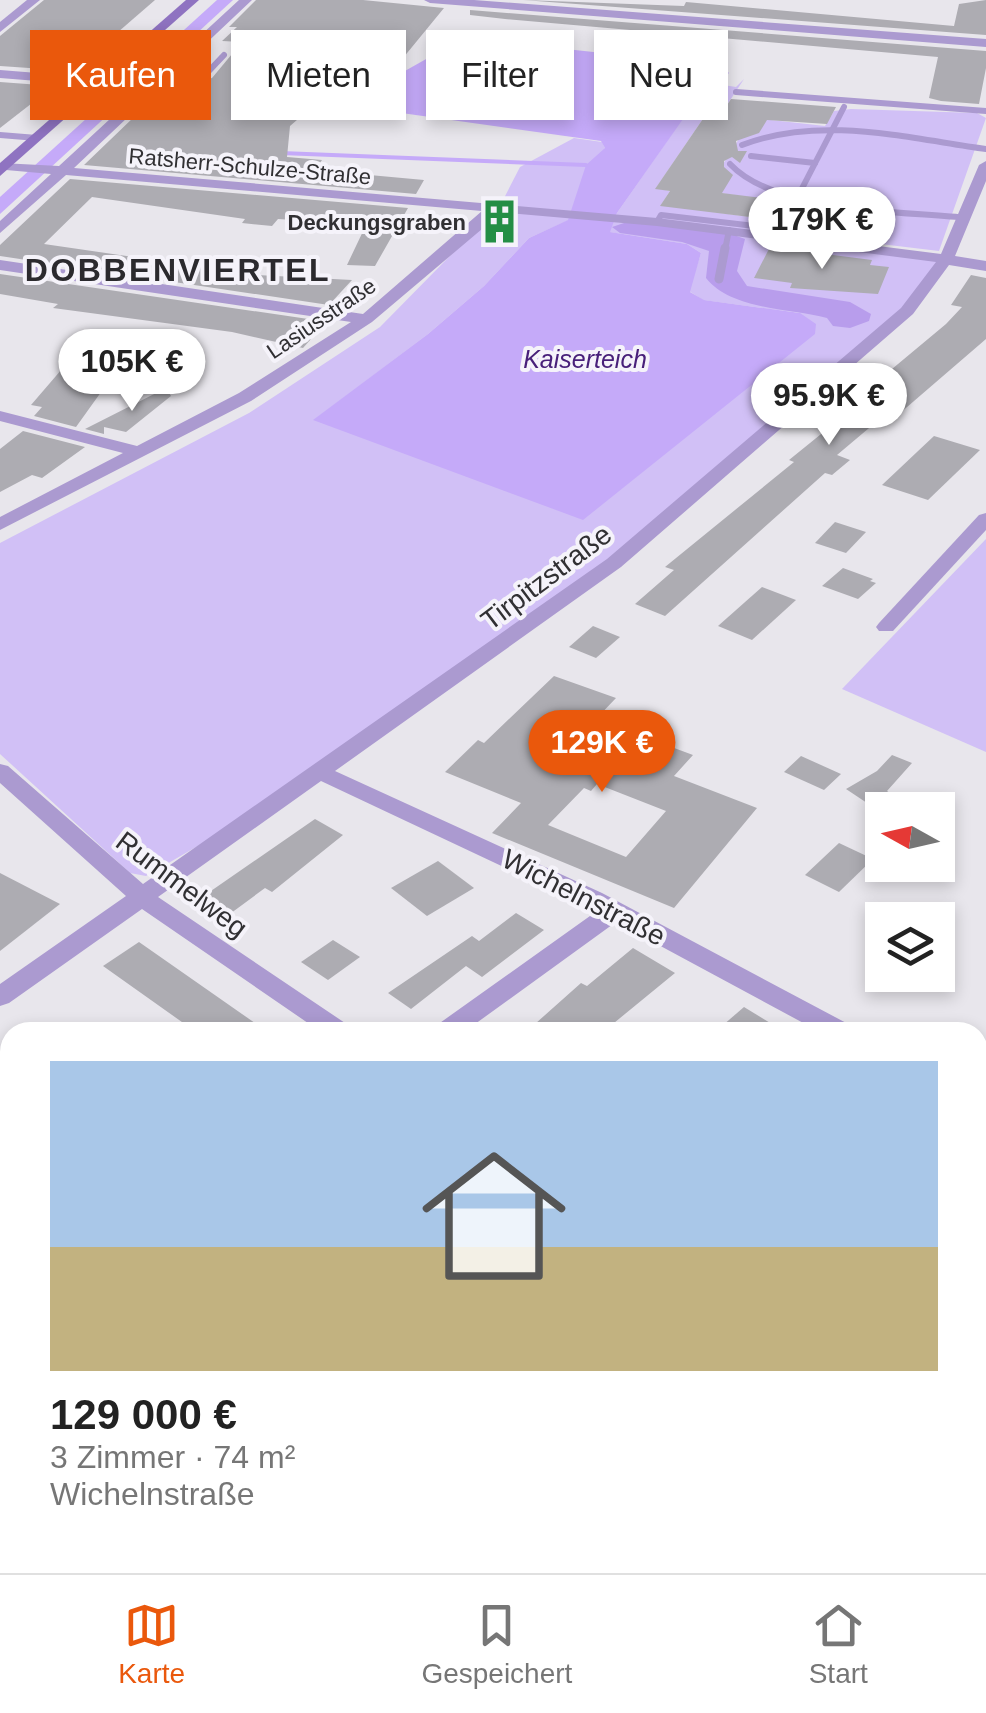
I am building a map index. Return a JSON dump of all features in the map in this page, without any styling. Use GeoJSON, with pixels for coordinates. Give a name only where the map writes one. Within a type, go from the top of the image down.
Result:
{"type":"FeatureCollection","features":[{"type":"Feature","properties":{"kind":"main road"},"geometry":{"type":"LineString","coordinates":[[159,30],[193,0]]}},
{"type":"Feature","properties":{"kind":"main road"},"geometry":{"type":"LineString","coordinates":[[3,168],[57,120]]}},
{"type":"Feature","properties":{"kind":"street"},"geometry":{"type":"LineString","coordinates":[[0,28],[34,0]]}},
{"type":"Feature","properties":{"kind":"street"},"geometry":{"type":"LineString","coordinates":[[211,33],[246,0]]}},
{"type":"Feature","properties":{"kind":"street"},"geometry":{"type":"LineString","coordinates":[[430,0],[986,42]]}},
{"type":"Feature","properties":{"kind":"street"},"geometry":{"type":"LineString","coordinates":[[0,74],[30,76]]}},
{"type":"Feature","properties":{"kind":"street"},"geometry":{"type":"LineString","coordinates":[[0,230],[57,170],[114,120]]}},
{"type":"Feature","properties":{"kind":"street","name":"Tirpitzstraße"},"geometry":{"type":"LineString","coordinates":[[0,997],[614,563],[884,334],[928,288],[967,218],[986,165]]}},
{"type":"Feature","properties":{"kind":"street","name":"Ratsherr-Schulze-Straße"},"geometry":{"type":"LineString","coordinates":[[3,168],[657,222],[778,235],[986,266]]}},
{"type":"Feature","properties":{"kind":"street","name":"Lasiusstraße"},"geometry":{"type":"LineString","coordinates":[[0,524],[134,451],[245,397],[366,319],[477,226],[491,209]]}},
{"type":"Feature","properties":{"kind":"street"},"geometry":{"type":"LineString","coordinates":[[0,265],[366,319]]}},
{"type":"Feature","properties":{"kind":"street"},"geometry":{"type":"LineString","coordinates":[[0,416],[134,451]]}},
{"type":"Feature","properties":{"kind":"street"},"geometry":{"type":"LineString","coordinates":[[886,627],[986,519]]}},
{"type":"Feature","properties":{"kind":"street","name":"Rummelweg"},"geometry":{"type":"LineString","coordinates":[[0,770],[143,898],[324,1022]]}},
{"type":"Feature","properties":{"kind":"street","name":"Wichelnstraße"},"geometry":{"type":"LineString","coordinates":[[322,772],[614,911],[822,1022]]}},
{"type":"Feature","properties":{"kind":"street"},"geometry":{"type":"LineString","coordinates":[[460,1022],[614,911]]}},
{"type":"Feature","properties":{"kind":"lane"},"geometry":{"type":"LineString","coordinates":[[211,69],[224,55]]}},
{"type":"Feature","properties":{"kind":"lane"},"geometry":{"type":"LineString","coordinates":[[736,92],[986,110]]}},
{"type":"Feature","properties":{"kind":"lane"},"geometry":{"type":"LineString","coordinates":[[778,235],[844,108]]}},
{"type":"Feature","properties":{"kind":"lane"},"geometry":{"type":"LineString","coordinates":[[742,145],[784,133],[832,132],[986,149]]}},
{"type":"Feature","properties":{"kind":"lane"},"geometry":{"type":"LineString","coordinates":[[0,135],[37,138]]}},
{"type":"Feature","properties":{"kind":"lane"},"geometry":{"type":"LineString","coordinates":[[750,156],[816,164]]}},
{"type":"Feature","properties":{"kind":"lane"},"geometry":{"type":"LineString","coordinates":[[730,164],[734,172],[752,184],[798,197],[967,218]]}},
{"type":"Feature","properties":{"kind":"lane"},"geometry":{"type":"LineString","coordinates":[[657,222],[661,216],[762,227]]}},
{"type":"Feature","properties":{"kind":"lane"},"geometry":{"type":"LineString","coordinates":[[719,279],[729,230]]}},
{"type":"Feature","properties":{"kind":"shaded area"},"geometry":{"type":"Polygon","coordinates":[[[744,79],[728,103],[728,86],[736,87],[744,79]]]}},
{"type":"Feature","properties":{"kind":"shaded area"},"geometry":{"type":"Polygon","coordinates":[[[851,109],[977,113],[986,118],[939,251],[772,231],[946,259],[928,288],[614,563],[203,843],[146,876],[130,873],[0,754],[0,543],[249,413],[380,327],[501,204],[520,167],[574,138],[602,142],[605,148],[569,220],[529,238],[484,286],[428,334],[314,420],[800,313],[703,300],[689,291],[701,253],[687,244],[609,232],[617,213],[682,120],[702,120],[656,188],[670,191],[661,205],[774,220],[784,202],[706,191],[752,118],[825,126],[834,111],[851,109]]]}},
{"type":"Feature","properties":{"kind":"shaded area"},"geometry":{"type":"Polygon","coordinates":[[[627,222],[720,230],[745,239],[737,271],[747,286],[850,302],[871,314],[869,321],[850,328],[833,326],[827,318],[730,296],[706,278],[709,251],[682,242],[620,233],[612,227],[627,222]]]}},
{"type":"Feature","properties":{"kind":"shaded area"},"geometry":{"type":"Polygon","coordinates":[[[986,539],[986,752],[842,689],[986,539]]]}},
{"type":"Feature","properties":{"kind":"water"},"geometry":{"type":"Polygon","coordinates":[[[217,0],[233,0],[200,30],[184,30],[217,0]]]}},
{"type":"Feature","properties":{"kind":"water","name":"Kaiserteich"},"geometry":{"type":"Polygon","coordinates":[[[574,50],[594,52],[594,120],[682,120],[617,213],[610,232],[687,244],[701,253],[690,292],[704,300],[800,313],[816,324],[815,334],[583,520],[313,420],[428,334],[484,286],[529,238],[568,220],[586,165],[605,148],[601,141],[451,120],[574,120],[574,50]]]}},
{"type":"Feature","properties":{"kind":"water","name":"Kaiserteich"},"geometry":{"type":"Polygon","coordinates":[[[426,59],[426,116],[406,114],[406,70],[426,59]]]}},
{"type":"Feature","properties":{"kind":"water"},"geometry":{"type":"Polygon","coordinates":[[[85,120],[102,120],[0,214],[0,197],[85,120]]]}},
{"type":"Feature","properties":{"kind":"building"},"geometry":{"type":"Polygon","coordinates":[[[44,0],[155,0],[120,30],[30,30],[30,68],[0,66],[0,36],[44,0]]]}},
{"type":"Feature","properties":{"kind":"building"},"geometry":{"type":"Polygon","coordinates":[[[256,0],[363,0],[444,8],[406,54],[406,30],[229,27],[256,0]]]}},
{"type":"Feature","properties":{"kind":"building"},"geometry":{"type":"Polygon","coordinates":[[[523,0],[684,6],[686,2],[954,26],[959,4],[986,0],[986,35],[523,0]]]}},
{"type":"Feature","properties":{"kind":"building"},"geometry":{"type":"Polygon","coordinates":[[[470,10],[722,30],[630,30],[470,15],[470,10]]]}},
{"type":"Feature","properties":{"kind":"building"},"geometry":{"type":"Polygon","coordinates":[[[728,30],[986,51],[979,104],[929,98],[938,57],[728,39],[728,30]]]}},
{"type":"Feature","properties":{"kind":"building"},"geometry":{"type":"Polygon","coordinates":[[[231,55],[231,120],[297,120],[290,126],[287,157],[322,160],[315,170],[424,180],[416,194],[84,165],[131,120],[211,120],[212,78],[231,55]]]}},
{"type":"Feature","properties":{"kind":"building"},"geometry":{"type":"Polygon","coordinates":[[[0,82],[30,84],[30,105],[0,128],[0,82]]]}},
{"type":"Feature","properties":{"kind":"building"},"geometry":{"type":"Polygon","coordinates":[[[731,99],[836,107],[827,124],[767,120],[759,133],[736,141],[738,151],[747,151],[740,163],[732,157],[724,161],[724,167],[733,175],[722,193],[785,201],[774,220],[660,206],[670,191],[655,189],[702,120],[728,120],[731,99]]]}},
{"type":"Feature","properties":{"kind":"building"},"geometry":{"type":"Polygon","coordinates":[[[70,179],[408,208],[375,266],[347,265],[366,225],[278,219],[272,226],[242,223],[245,219],[92,197],[44,244],[257,275],[352,280],[329,305],[0,256],[0,245],[70,179]]]}},
{"type":"Feature","properties":{"kind":"building"},"geometry":{"type":"Polygon","coordinates":[[[770,247],[872,260],[870,265],[889,267],[878,294],[790,288],[792,283],[754,278],[770,247]]]}},
{"type":"Feature","properties":{"kind":"building"},"geometry":{"type":"Polygon","coordinates":[[[0,274],[315,320],[308,328],[319,330],[303,348],[232,332],[53,308],[58,304],[0,294],[0,274]]]}},
{"type":"Feature","properties":{"kind":"building"},"geometry":{"type":"Polygon","coordinates":[[[971,275],[986,278],[986,339],[885,426],[875,423],[837,455],[850,460],[832,475],[825,473],[665,616],[635,604],[674,570],[665,567],[794,462],[789,460],[831,426],[826,424],[946,324],[962,307],[951,305],[971,275]]]}},
{"type":"Feature","properties":{"kind":"building"},"geometry":{"type":"Polygon","coordinates":[[[68,362],[119,367],[76,427],[34,416],[42,407],[31,405],[68,362]]]}},
{"type":"Feature","properties":{"kind":"building"},"geometry":{"type":"Polygon","coordinates":[[[166,388],[171,396],[126,432],[104,427],[104,434],[85,429],[166,388]]]}},
{"type":"Feature","properties":{"kind":"building"},"geometry":{"type":"Polygon","coordinates":[[[23,431],[85,447],[42,478],[32,475],[0,492],[0,449],[23,431]]]}},
{"type":"Feature","properties":{"kind":"building"},"geometry":{"type":"Polygon","coordinates":[[[934,436],[980,450],[928,500],[882,485],[934,436]]]}},
{"type":"Feature","properties":{"kind":"building"},"geometry":{"type":"Polygon","coordinates":[[[835,522],[866,532],[846,553],[815,543],[835,522]]]}},
{"type":"Feature","properties":{"kind":"building"},"geometry":{"type":"Polygon","coordinates":[[[843,568],[876,583],[858,599],[822,586],[843,568]]]}},
{"type":"Feature","properties":{"kind":"building"},"geometry":{"type":"Polygon","coordinates":[[[762,587],[796,600],[752,640],[718,626],[762,587]]]}},
{"type":"Feature","properties":{"kind":"building"},"geometry":{"type":"Polygon","coordinates":[[[593,626],[620,637],[596,658],[569,647],[593,626]]]}},
{"type":"Feature","properties":{"kind":"building"},"geometry":{"type":"Polygon","coordinates":[[[554,676],[616,698],[596,719],[693,755],[674,776],[757,808],[674,908],[492,833],[521,803],[445,772],[478,740],[484,743],[554,676]],[[597,784],[591,791],[584,788],[548,825],[626,857],[666,811],[597,784]]]}},
{"type":"Feature","properties":{"kind":"building"},"geometry":{"type":"Polygon","coordinates":[[[892,755],[912,763],[888,792],[865,792],[865,802],[846,789],[877,771],[892,755]]]}},
{"type":"Feature","properties":{"kind":"building"},"geometry":{"type":"Polygon","coordinates":[[[801,756],[841,774],[824,790],[784,772],[801,756]]]}},
{"type":"Feature","properties":{"kind":"building"},"geometry":{"type":"Polygon","coordinates":[[[315,819],[343,835],[272,892],[265,888],[223,919],[195,902],[315,819]]]}},
{"type":"Feature","properties":{"kind":"building"},"geometry":{"type":"Polygon","coordinates":[[[839,843],[865,855],[865,867],[839,892],[805,875],[839,843]]]}},
{"type":"Feature","properties":{"kind":"building"},"geometry":{"type":"Polygon","coordinates":[[[438,861],[474,888],[427,916],[391,888],[438,861]]]}},
{"type":"Feature","properties":{"kind":"building"},"geometry":{"type":"Polygon","coordinates":[[[0,873],[60,904],[0,951],[0,873]]]}},
{"type":"Feature","properties":{"kind":"building"},"geometry":{"type":"Polygon","coordinates":[[[516,913],[544,930],[482,977],[466,966],[411,1009],[388,993],[472,936],[479,941],[516,913]]]}},
{"type":"Feature","properties":{"kind":"building"},"geometry":{"type":"Polygon","coordinates":[[[333,940],[360,957],[328,980],[301,962],[333,940]]]}},
{"type":"Feature","properties":{"kind":"building"},"geometry":{"type":"Polygon","coordinates":[[[139,942],[254,1022],[182,1022],[103,966],[139,942]]]}},
{"type":"Feature","properties":{"kind":"building"},"geometry":{"type":"Polygon","coordinates":[[[633,948],[675,973],[615,1022],[537,1022],[581,983],[587,986],[633,948]]]}},
{"type":"Feature","properties":{"kind":"building"},"geometry":{"type":"Polygon","coordinates":[[[744,1007],[769,1022],[727,1022],[744,1007]]]}},
{"type":"Feature","properties":{"kind":"waterway"},"geometry":{"type":"LineString","coordinates":[[281,153],[586,165]]}},
{"type":"Feature","properties":{"kind":"place","name":"Deckungsgraben"},"geometry":{"type":"Point","coordinates":[499,222]}},
{"type":"Feature","properties":{"kind":"district","name":"DOBBENVIERTEL"},"geometry":{"type":"Point","coordinates":[178,270]}}]}
